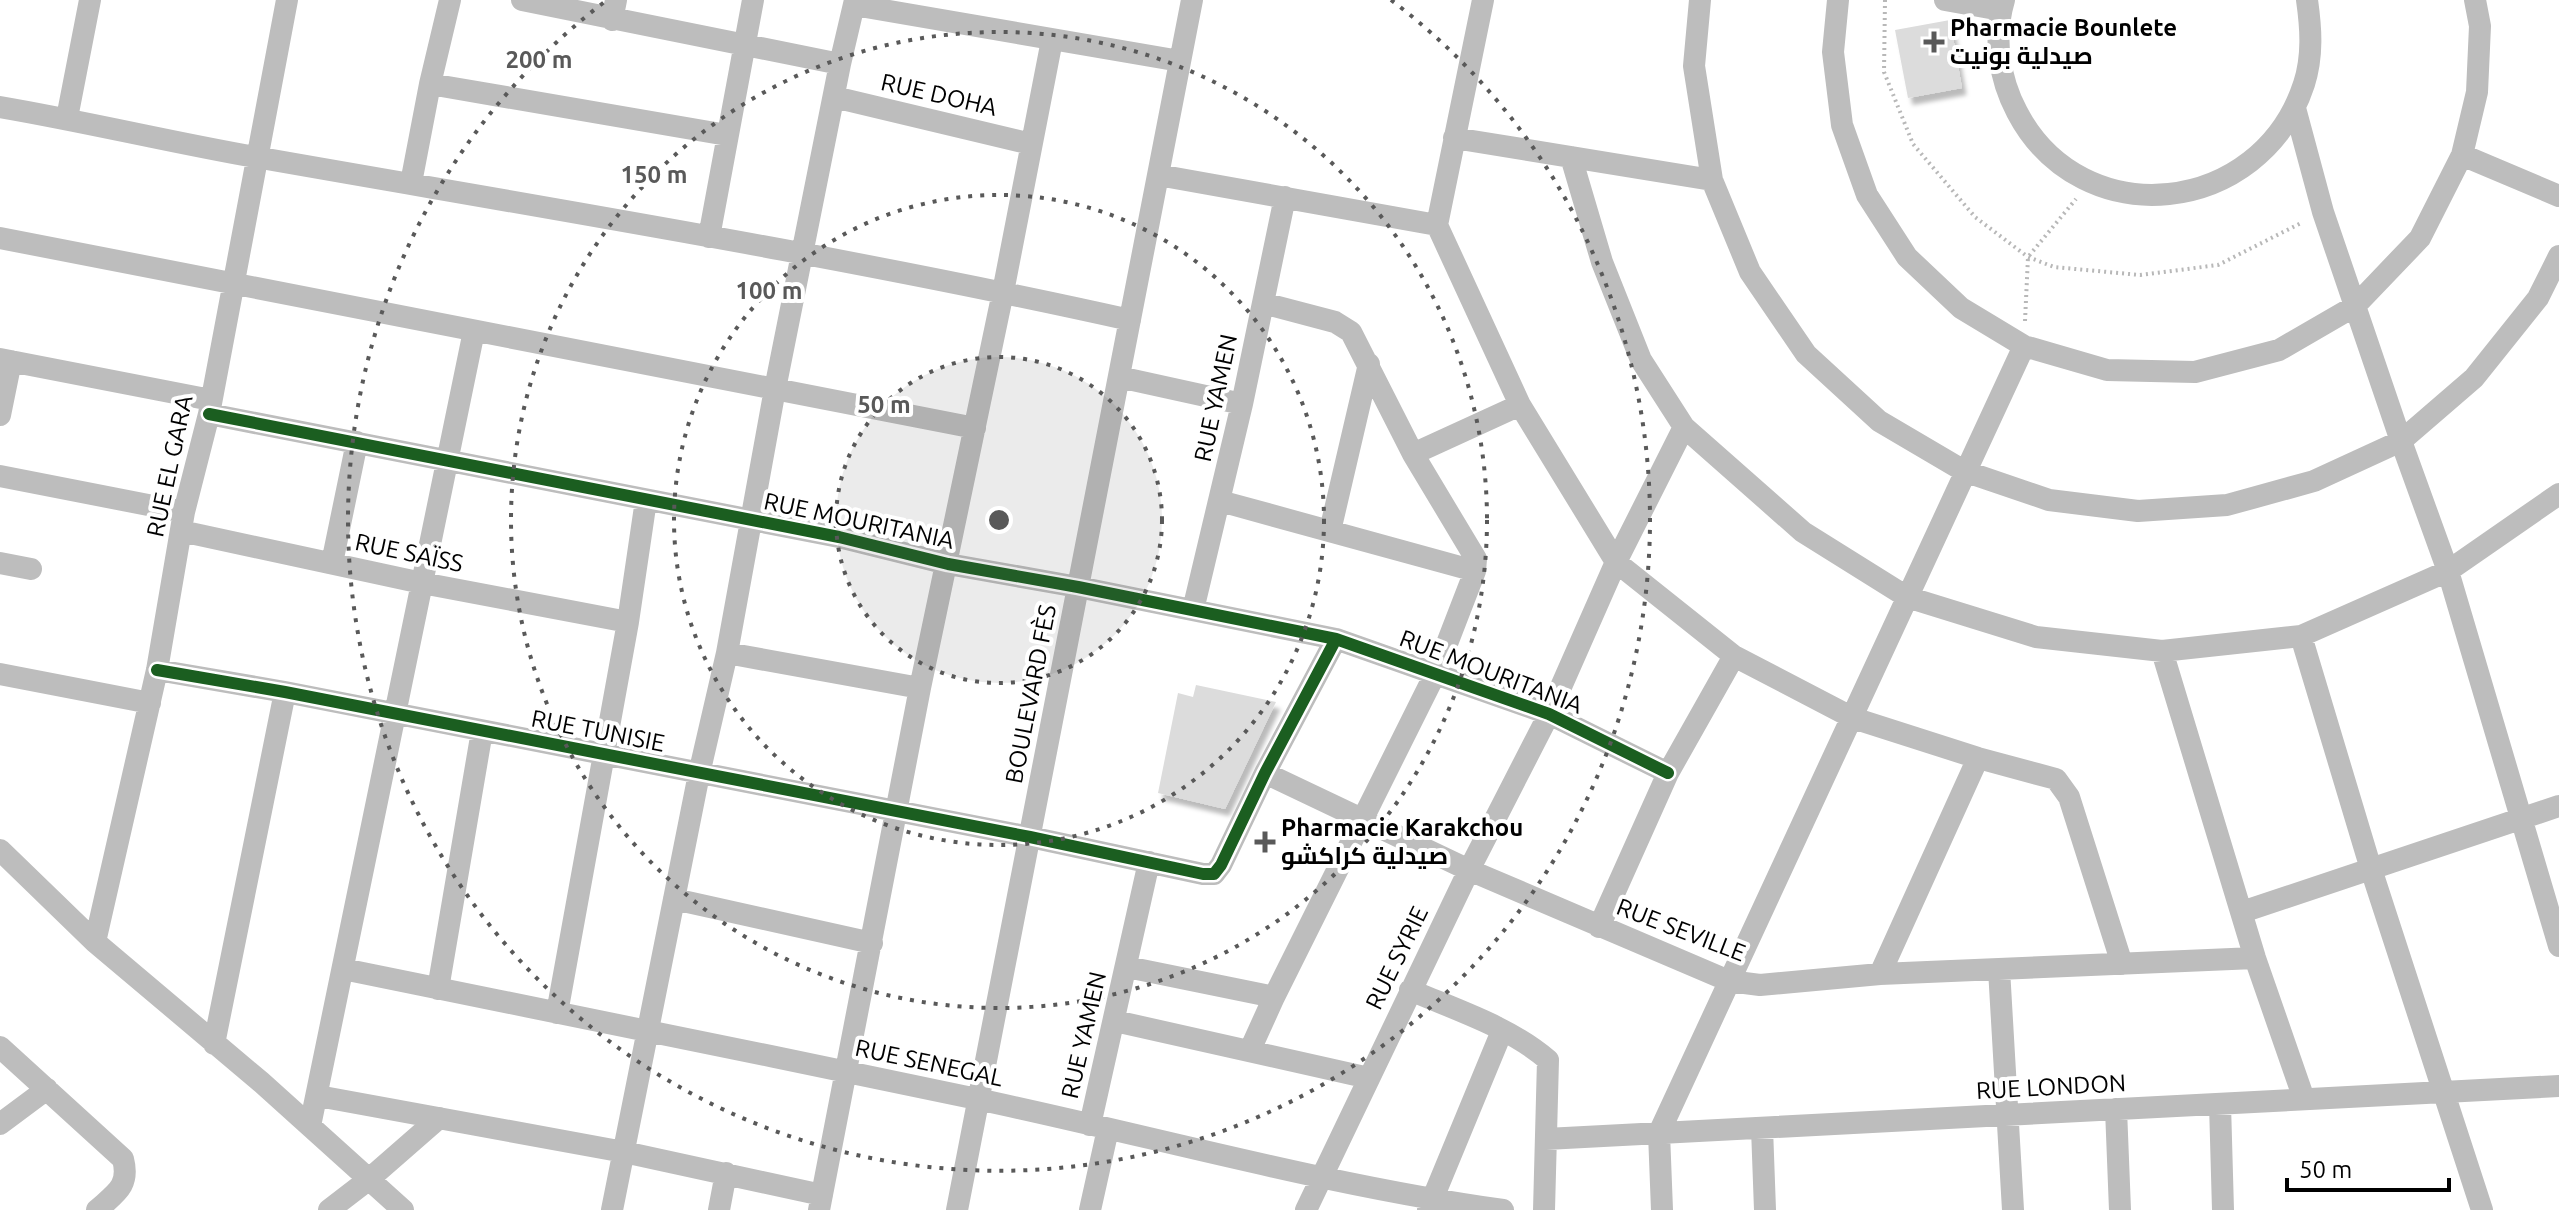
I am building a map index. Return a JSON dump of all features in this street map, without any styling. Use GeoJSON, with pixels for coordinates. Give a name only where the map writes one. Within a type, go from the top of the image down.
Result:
{"type":"FeatureCollection","features":[{"type":"Feature","properties":{"kind":"street"},"geometry":{"type":"LineString","coordinates":[[67,118],[90,0]]}},
{"type":"Feature","properties":{"kind":"street","name":"RUE EL GARA"},"geometry":{"type":"LineString","coordinates":[[95,942],[157,670],[183,522],[210,407],[287,0]]}},
{"type":"Feature","properties":{"kind":"street"},"geometry":{"type":"LineString","coordinates":[[411,183],[450,0]]}},
{"type":"Feature","properties":{"kind":"street"},"geometry":{"type":"LineString","coordinates":[[522,0],[614,10],[744,45],[840,64]]}},
{"type":"Feature","properties":{"kind":"street"},"geometry":{"type":"LineString","coordinates":[[709,237],[753,0]]}},
{"type":"Feature","properties":{"kind":"street","name":"BOULEVARD FÈS"},"geometry":{"type":"LineString","coordinates":[[957,1210],[1192,0]]}},
{"type":"Feature","properties":{"kind":"street"},"geometry":{"type":"LineString","coordinates":[[1483,0],[1437,225],[1520,405],[1616,562],[1734,656],[1853,718],[2056,779],[2066,789],[2122,964]]}},
{"type":"Feature","properties":{"kind":"street"},"geometry":{"type":"LineString","coordinates":[[1700,0],[1694,66],[1712,180],[1750,272],[1806,354],[1879,421],[1964,471],[2049,500],[2138,511],[2227,505],[2314,481],[2401,441],[2474,378],[2538,298],[2559,256]]}},
{"type":"Feature","properties":{"kind":"street"},"geometry":{"type":"LineString","coordinates":[[1838,0],[1833,52],[1842,125],[1867,195],[1907,257],[1961,308],[2024,346],[2107,370],[2195,372],[2279,350],[2355,306],[2420,238],[2462,155],[2477,92],[2480,26],[2475,0]]}},
{"type":"Feature","properties":{"kind":"street"},"geometry":{"type":"LineString","coordinates":[[1945,0],[2002,5],[1998,40],[2001,70],[2023,125],[2042,148],[2064,167],[2090,182],[2118,192],[2148,196],[2178,194],[2207,187],[2235,174],[2259,156],[2280,133],[2295,108],[2305,82],[2311,27],[2307,0]]}},
{"type":"Feature","properties":{"kind":"street"},"geometry":{"type":"LineString","coordinates":[[612,1210],[699,774],[727,653],[775,389],[855,2],[1180,61]]}},
{"type":"Feature","properties":{"kind":"street"},"geometry":{"type":"LineString","coordinates":[[318,1096],[726,1173],[821,1202],[920,688],[948,564],[1052,40]]}},
{"type":"Feature","properties":{"kind":"street"},"geometry":{"type":"LineString","coordinates":[[430,84],[727,135]]}},
{"type":"Feature","properties":{"kind":"street","name":"RUE DOHA"},"geometry":{"type":"LineString","coordinates":[[834,97],[1031,144]]}},
{"type":"Feature","properties":{"kind":"street"},"geometry":{"type":"LineString","coordinates":[[0,107],[258,158],[802,253],[1130,320]]}},
{"type":"Feature","properties":{"kind":"street"},"geometry":{"type":"LineString","coordinates":[[2295,108],[2323,212],[2448,571],[2559,946]]}},
{"type":"Feature","properties":{"kind":"street"},"geometry":{"type":"LineString","coordinates":[[1454,138],[1712,180]]}},
{"type":"Feature","properties":{"kind":"street"},"geometry":{"type":"LineString","coordinates":[[2462,155],[2559,196]]}},
{"type":"Feature","properties":{"kind":"street"},"geometry":{"type":"LineString","coordinates":[[1571,157],[1602,262],[1641,360],[1684,427],[1803,532],[1907,597],[2036,637],[2162,651],[2301,636],[2448,571],[2559,494]]}},
{"type":"Feature","properties":{"kind":"street"},"geometry":{"type":"LineString","coordinates":[[1158,175],[1437,225]]}},
{"type":"Feature","properties":{"kind":"street","name":"RUE YAMEN"},"geometry":{"type":"LineString","coordinates":[[1193,610],[1242,404],[1285,197]]}},
{"type":"Feature","properties":{"kind":"street"},"geometry":{"type":"LineString","coordinates":[[0,238],[975,428]]}},
{"type":"Feature","properties":{"kind":"street"},"geometry":{"type":"LineString","coordinates":[[1250,1050],[1436,672],[1475,571],[1476,559],[1413,454],[1351,332],[1335,322],[1263,303]]}},
{"type":"Feature","properties":{"kind":"street"},"geometry":{"type":"LineString","coordinates":[[310,1126],[474,331]]}},
{"type":"Feature","properties":{"kind":"street"},"geometry":{"type":"LineString","coordinates":[[1662,1210],[1659,1133],[2024,346]]}},
{"type":"Feature","properties":{"kind":"street"},"geometry":{"type":"LineString","coordinates":[[0,415],[6,360]]}},
{"type":"Feature","properties":{"kind":"street","name":"RUE MOURITANIA"},"geometry":{"type":"LineString","coordinates":[[6,360],[357,442],[839,537],[948,564],[1336,639],[1549,714],[1668,773]]}},
{"type":"Feature","properties":{"kind":"street"},"geometry":{"type":"LineString","coordinates":[[1330,531],[1369,364]]}},
{"type":"Feature","properties":{"kind":"street"},"geometry":{"type":"LineString","coordinates":[[1119,377],[1242,404]]}},
{"type":"Feature","properties":{"kind":"street"},"geometry":{"type":"LineString","coordinates":[[1413,454],[1520,405]]}},
{"type":"Feature","properties":{"kind":"street","name":"RUE SYRIE"},"geometry":{"type":"LineString","coordinates":[[1306,1210],[1410,990],[1549,714],[1616,562],[1684,427]]}},
{"type":"Feature","properties":{"kind":"street"},"geometry":{"type":"LineString","coordinates":[[332,563],[357,442]]}},
{"type":"Feature","properties":{"kind":"street","name":"RUE SAÏSS"},"geometry":{"type":"LineString","coordinates":[[0,476],[332,563],[628,622]]}},
{"type":"Feature","properties":{"kind":"street"},"geometry":{"type":"LineString","coordinates":[[557,1013],[628,622],[646,500]]}},
{"type":"Feature","properties":{"kind":"street"},"geometry":{"type":"LineString","coordinates":[[1220,501],[1475,571]]}},
{"type":"Feature","properties":{"kind":"street"},"geometry":{"type":"LineString","coordinates":[[0,563],[31,569]]}},
{"type":"Feature","properties":{"kind":"street"},"geometry":{"type":"LineString","coordinates":[[2301,636],[2371,869],[2482,1210]]}},
{"type":"Feature","properties":{"kind":"street"},"geometry":{"type":"LineString","coordinates":[[1265,773],[1336,639]]}},
{"type":"Feature","properties":{"kind":"street"},"geometry":{"type":"LineString","coordinates":[[2162,651],[2255,958],[2304,1099]]}},
{"type":"Feature","properties":{"kind":"street"},"geometry":{"type":"LineString","coordinates":[[727,653],[920,688]]}},
{"type":"Feature","properties":{"kind":"street"},"geometry":{"type":"LineString","coordinates":[[1599,927],[1668,773],[1734,656]]}},
{"type":"Feature","properties":{"kind":"street","name":"RUE TUNISIE"},"geometry":{"type":"LineString","coordinates":[[157,670],[285,692],[1030,837],[1203,874],[1214,874],[1221,865],[1265,773]]}},
{"type":"Feature","properties":{"kind":"street"},"geometry":{"type":"LineString","coordinates":[[0,674],[150,703]]}},
{"type":"Feature","properties":{"kind":"street"},"geometry":{"type":"LineString","coordinates":[[214,1044],[285,692]]}},
{"type":"Feature","properties":{"kind":"street"},"geometry":{"type":"LineString","coordinates":[[438,989],[482,731]]}},
{"type":"Feature","properties":{"kind":"street"},"geometry":{"type":"LineString","coordinates":[[1880,974],[1978,758]]}},
{"type":"Feature","properties":{"kind":"street","name":"RUE SEVILLE"},"geometry":{"type":"LineString","coordinates":[[1265,773],[1469,870],[1729,981],[1760,985],[1880,974],[2255,958]]}},
{"type":"Feature","properties":{"kind":"street"},"geometry":{"type":"LineString","coordinates":[[2242,912],[2559,806]]}},
{"type":"Feature","properties":{"kind":"street"},"geometry":{"type":"LineString","coordinates":[[0,850],[95,942],[403,1210]]}},
{"type":"Feature","properties":{"kind":"street","name":"RUE YAMEN"},"geometry":{"type":"LineString","coordinates":[[1090,1210],[1115,1021],[1149,862]]}},
{"type":"Feature","properties":{"kind":"street"},"geometry":{"type":"LineString","coordinates":[[674,899],[872,943]]}},
{"type":"Feature","properties":{"kind":"street"},"geometry":{"type":"LineString","coordinates":[[1127,967],[1274,997]]}},
{"type":"Feature","properties":{"kind":"street","name":"RUE SENEGAL"},"geometry":{"type":"LineString","coordinates":[[343,969],[979,1099],[1430,1205],[1503,1210]]}},
{"type":"Feature","properties":{"kind":"street"},"geometry":{"type":"LineString","coordinates":[[1999,969],[2013,1210]]}},
{"type":"Feature","properties":{"kind":"street"},"geometry":{"type":"LineString","coordinates":[[1410,990],[1502,1031],[1534,1048],[1548,1060],[1544,1210]]}},
{"type":"Feature","properties":{"kind":"street"},"geometry":{"type":"LineString","coordinates":[[1115,1021],[1369,1078]]}},
{"type":"Feature","properties":{"kind":"street"},"geometry":{"type":"LineString","coordinates":[[1430,1205],[1502,1031]]}},
{"type":"Feature","properties":{"kind":"street"},"geometry":{"type":"LineString","coordinates":[[0,1047],[123,1159],[127,1174],[121,1189],[97,1210]]}},
{"type":"Feature","properties":{"kind":"street","name":"RUE LONDON"},"geometry":{"type":"LineString","coordinates":[[1546,1139],[2559,1086]]}},
{"type":"Feature","properties":{"kind":"street"},"geometry":{"type":"LineString","coordinates":[[0,1124],[47,1089]]}},
{"type":"Feature","properties":{"kind":"street"},"geometry":{"type":"LineString","coordinates":[[2220,1104],[2223,1210]]}},
{"type":"Feature","properties":{"kind":"street"},"geometry":{"type":"LineString","coordinates":[[2116,1109],[2120,1210]]}},
{"type":"Feature","properties":{"kind":"street"},"geometry":{"type":"LineString","coordinates":[[329,1210],[439,1118]]}},
{"type":"Feature","properties":{"kind":"street"},"geometry":{"type":"LineString","coordinates":[[1762,1128],[1765,1210]]}},
{"type":"Feature","properties":{"kind":"street"},"geometry":{"type":"LineString","coordinates":[[719,1210],[726,1173]]}},
{"type":"Feature","properties":{"kind":"path"},"geometry":{"type":"LineString","coordinates":[[1885,0],[1884,72],[1913,144],[1975,217],[2028,257],[2054,267],[2140,275],[2218,265],[2323,212]]}},
{"type":"Feature","properties":{"kind":"path"},"geometry":{"type":"LineString","coordinates":[[2024,346],[2028,257],[2090,182]]}},
{"type":"Feature","properties":{"kind":"building"},"geometry":{"type":"Polygon","coordinates":[[[1950,20],[1962,88],[1908,98],[1895,30],[1950,20]]]}},
{"type":"Feature","properties":{"kind":"building"},"geometry":{"type":"Polygon","coordinates":[[[1196,685],[1276,702],[1225,809],[1158,793],[1178,693],[1193,697],[1196,685]]]}},
{"type":"Feature","properties":{"kind":"cycle path"},"geometry":{"type":"LineString","coordinates":[[209,414],[839,537],[948,564],[1336,639],[1549,714],[1668,773]]}},
{"type":"Feature","properties":{"kind":"cycle path"},"geometry":{"type":"LineString","coordinates":[[157,670],[285,692],[1214,874],[1336,639]]}},
{"type":"Feature","properties":{"kind":"place","name":"Pharmacie Bounlete صيدلية بونيت"},"geometry":{"type":"Point","coordinates":[1934,42]}},
{"type":"Feature","properties":{"kind":"place","name":"Pharmacie Karakchou صيدلية كراكشو"},"geometry":{"type":"Point","coordinates":[1265,842]}}]}
